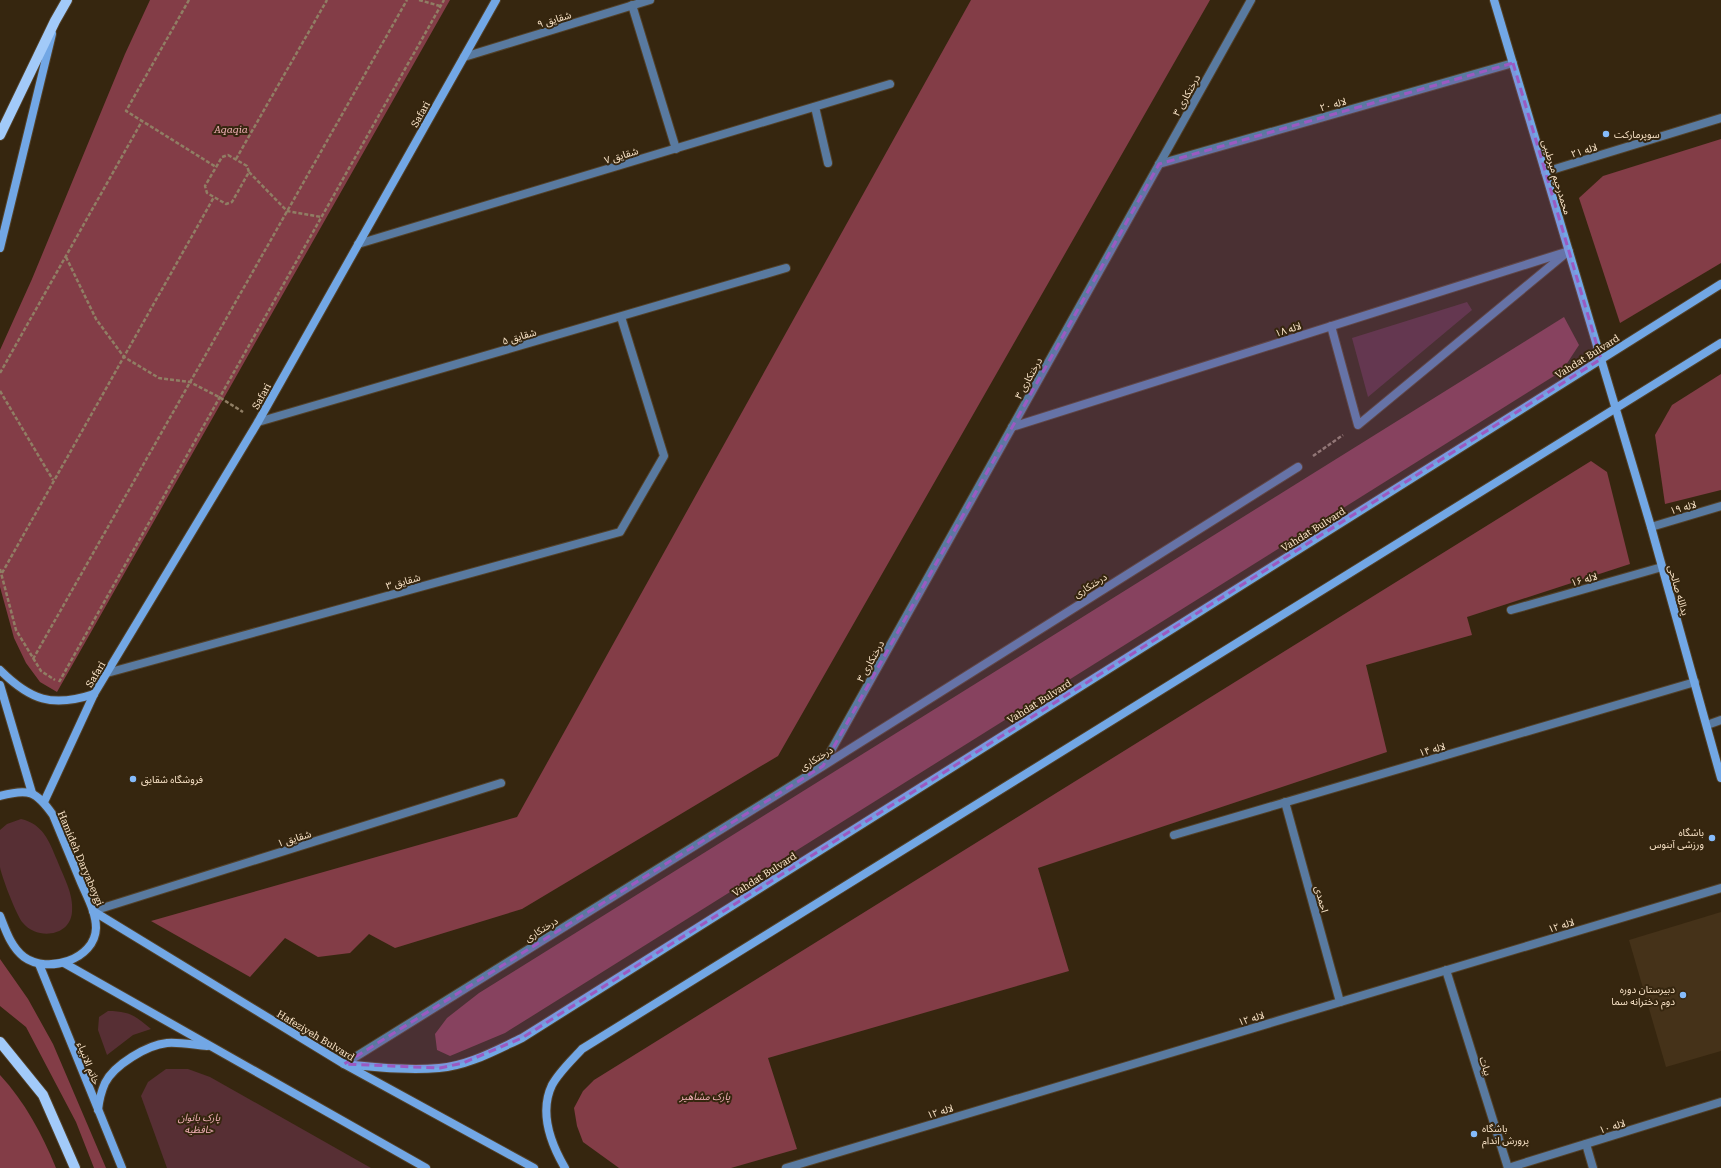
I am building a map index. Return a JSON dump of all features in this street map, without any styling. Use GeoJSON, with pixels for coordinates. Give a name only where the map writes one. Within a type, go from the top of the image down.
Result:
{"type":"FeatureCollection","features":[{"type":"Feature","properties":{"kind":"main road"},"geometry":{"type":"LineString","coordinates":[[0,135],[55,21],[67,0]]}},
{"type":"Feature","properties":{"kind":"main road"},"geometry":{"type":"LineString","coordinates":[[0,1042],[44,1095],[75,1168]]}},
{"type":"Feature","properties":{"kind":"street","name":"Safari"},"geometry":{"type":"LineString","coordinates":[[44,802],[94,694],[258,422],[496,0]]}},
{"type":"Feature","properties":{"kind":"street","name":"شقایق ۹"},"geometry":{"type":"LineString","coordinates":[[464,57],[650,0]]}},
{"type":"Feature","properties":{"kind":"street","name":"محمدرحیم میرطیبی"},"geometry":{"type":"LineString","coordinates":[[1494,0],[1615,408]]}},
{"type":"Feature","properties":{"kind":"street","name":"درختکاری ۳"},"geometry":{"type":"LineString","coordinates":[[823,766],[1159,164],[1252,1]]}},
{"type":"Feature","properties":{"kind":"street"},"geometry":{"type":"LineString","coordinates":[[632,5],[676,149]]}},
{"type":"Feature","properties":{"kind":"street"},"geometry":{"type":"LineString","coordinates":[[0,248],[55,21]]}},
{"type":"Feature","properties":{"kind":"street","name":"لاله ۲۰"},"geometry":{"type":"LineString","coordinates":[[1159,164],[1513,63]]}},
{"type":"Feature","properties":{"kind":"street","name":"شقایق ۷"},"geometry":{"type":"LineString","coordinates":[[358,244],[890,84]]}},
{"type":"Feature","properties":{"kind":"street"},"geometry":{"type":"LineString","coordinates":[[815,107],[828,163]]}},
{"type":"Feature","properties":{"kind":"street","name":"لاله ۲۱"},"geometry":{"type":"LineString","coordinates":[[1545,172],[1721,118]]}},
{"type":"Feature","properties":{"kind":"street"},"geometry":{"type":"LineString","coordinates":[[1331,326],[1358,425],[1569,251]]}},
{"type":"Feature","properties":{"kind":"street","name":"لاله ۱۸"},"geometry":{"type":"LineString","coordinates":[[1012,427],[1569,251]]}},
{"type":"Feature","properties":{"kind":"street","name":"شقایق ۵"},"geometry":{"type":"LineString","coordinates":[[258,422],[786,268]]}},
{"type":"Feature","properties":{"kind":"street","name":"Vahdat Bulvard"},"geometry":{"type":"LineString","coordinates":[[344,1064],[398,1068],[440,1068],[463,1063],[486,1055],[522,1038],[1721,284]]}},
{"type":"Feature","properties":{"kind":"street","name":"شقایق ۳"},"geometry":{"type":"LineString","coordinates":[[107,673],[620,532],[664,456],[621,317]]}},
{"type":"Feature","properties":{"kind":"street"},"geometry":{"type":"LineString","coordinates":[[565,1168],[548,1128],[546,1112],[547,1099],[552,1085],[561,1072],[582,1049],[1721,343]]}},
{"type":"Feature","properties":{"kind":"street","name":"یدالله صالحی"},"geometry":{"type":"LineString","coordinates":[[1615,408],[1651,527],[1721,778]]}},
{"type":"Feature","properties":{"kind":"street","name":"درختکاری"},"geometry":{"type":"LineString","coordinates":[[344,1064],[823,766],[1298,467]]}},
{"type":"Feature","properties":{"kind":"street","name":"لاله ۱۹"},"geometry":{"type":"LineString","coordinates":[[1651,527],[1721,506]]}},
{"type":"Feature","properties":{"kind":"street","name":"لاله ۱۶"},"geometry":{"type":"LineString","coordinates":[[1511,610],[1662,568]]}},
{"type":"Feature","properties":{"kind":"street"},"geometry":{"type":"LineString","coordinates":[[0,670],[15,685],[36,697],[68,701],[94,694]]}},
{"type":"Feature","properties":{"kind":"street","name":"لاله ۱۴"},"geometry":{"type":"LineString","coordinates":[[1174,835],[1695,682]]}},
{"type":"Feature","properties":{"kind":"street"},"geometry":{"type":"LineString","coordinates":[[0,685],[32,792],[10,793],[0,796]]}},
{"type":"Feature","properties":{"kind":"street"},"geometry":{"type":"LineString","coordinates":[[1707,725],[1721,720]]}},
{"type":"Feature","properties":{"kind":"street","name":"شقایق ۱"},"geometry":{"type":"LineString","coordinates":[[93,911],[501,783]]}},
{"type":"Feature","properties":{"kind":"street","name":"Hamideh Daryabeygi"},"geometry":{"type":"LineString","coordinates":[[0,916],[12,946],[25,958],[39,964],[52,965],[64,963],[81,954],[91,943],[96,930],[93,911],[53,815],[44,802],[32,792]]}},
{"type":"Feature","properties":{"kind":"street","name":"احمدی"},"geometry":{"type":"LineString","coordinates":[[1285,802],[1340,1002]]}},
{"type":"Feature","properties":{"kind":"street","name":"لاله ۱۲"},"geometry":{"type":"LineString","coordinates":[[786,1168],[1721,888]]}},
{"type":"Feature","properties":{"kind":"street","name":"Hafeziyeh Bulvard"},"geometry":{"type":"LineString","coordinates":[[93,911],[344,1064],[534,1168]]}},
{"type":"Feature","properties":{"kind":"street"},"geometry":{"type":"LineString","coordinates":[[64,963],[426,1168]]}},
{"type":"Feature","properties":{"kind":"street","name":"خاتم الانبیاء"},"geometry":{"type":"LineString","coordinates":[[39,964],[122,1168]]}},
{"type":"Feature","properties":{"kind":"street","name":"بیات"},"geometry":{"type":"LineString","coordinates":[[1446,970],[1508,1168]]}},
{"type":"Feature","properties":{"kind":"street"},"geometry":{"type":"LineString","coordinates":[[98,1111],[105,1083],[112,1073],[133,1056],[149,1048],[167,1043],[211,1047]]}},
{"type":"Feature","properties":{"kind":"street","name":"لاله ۱۰"},"geometry":{"type":"LineString","coordinates":[[1508,1168],[1721,1102]]}},
{"type":"Feature","properties":{"kind":"street"},"geometry":{"type":"LineString","coordinates":[[1586,1144],[1593,1168]]}},
{"type":"Feature","properties":{"kind":"path"},"geometry":{"type":"LineString","coordinates":[[189,0],[126,111],[216,167]]}},
{"type":"Feature","properties":{"kind":"path"},"geometry":{"type":"LineString","coordinates":[[236,159],[327,0]]}},
{"type":"Feature","properties":{"kind":"path"},"geometry":{"type":"LineString","coordinates":[[32,659],[407,0]]}},
{"type":"Feature","properties":{"kind":"path"},"geometry":{"type":"LineString","coordinates":[[419,0],[440,6]]}},
{"type":"Feature","properties":{"kind":"path"},"geometry":{"type":"LineString","coordinates":[[0,569],[16,630],[32,659],[41,671],[58,682],[444,0]]}},
{"type":"Feature","properties":{"kind":"path"},"geometry":{"type":"LineString","coordinates":[[0,373],[142,121]]}},
{"type":"Feature","properties":{"kind":"path"},"geometry":{"type":"LineString","coordinates":[[249,172],[232,202],[226,204],[207,193],[205,186],[222,157],[228,155],[247,166],[249,172],[287,211],[321,217]]}},
{"type":"Feature","properties":{"kind":"path"},"geometry":{"type":"LineString","coordinates":[[1,574],[214,197]]}},
{"type":"Feature","properties":{"kind":"path"},"geometry":{"type":"LineString","coordinates":[[66,256],[96,319],[124,357],[159,378],[190,382],[219,397],[258,422]]}},
{"type":"Feature","properties":{"kind":"path"},"geometry":{"type":"LineString","coordinates":[[0,391],[54,480]]}},
{"type":"Feature","properties":{"kind":"path"},"geometry":{"type":"LineString","coordinates":[[1298,467],[1358,425]]}},
{"type":"Feature","properties":{"kind":"highlighted area"},"geometry":{"type":"Polygon","coordinates":[[[1513,63],[1601,359],[522,1038],[463,1063],[440,1068],[344,1064],[823,766],[1159,164],[1513,63]]]}},
{"type":"Feature","properties":{"kind":"shaded area","name":"دبیرستان دوره دوم دخترانه سما"},"geometry":{"type":"Polygon","coordinates":[[[1721,912],[1721,1051],[1666,1067],[1629,940],[1721,912]]]}},
{"type":"Feature","properties":{"kind":"green space","name":"Aqaqia"},"geometry":{"type":"Polygon","coordinates":[[[150,0],[450,0],[57,692],[40,682],[26,663],[14,638],[0,587],[0,350],[32,279],[125,54],[150,0]]]}},
{"type":"Feature","properties":{"kind":"green space"},"geometry":{"type":"Polygon","coordinates":[[[971,0],[1210,0],[778,756],[522,909],[395,948],[369,934],[350,953],[318,957],[285,938],[250,977],[151,921],[517,817],[971,0]]]}},
{"type":"Feature","properties":{"kind":"green space"},"geometry":{"type":"Polygon","coordinates":[[[1721,139],[1721,263],[1620,323],[1579,198],[1603,176],[1721,139]]]}},
{"type":"Feature","properties":{"kind":"green space"},"geometry":{"type":"Polygon","coordinates":[[[1467,302],[1472,310],[1368,397],[1352,338],[1467,302]]]}},
{"type":"Feature","properties":{"kind":"green space"},"geometry":{"type":"Polygon","coordinates":[[[1564,317],[1579,345],[1562,371],[505,1033],[450,1056],[437,1050],[435,1034],[447,1018],[479,993],[1564,317]]]}},
{"type":"Feature","properties":{"kind":"green space"},"geometry":{"type":"Polygon","coordinates":[[[1721,374],[1721,490],[1665,504],[1655,435],[1672,405],[1721,374]]]}},
{"type":"Feature","properties":{"kind":"green space","name":"پارک مشاهیر"},"geometry":{"type":"Polygon","coordinates":[[[1591,461],[1607,472],[1630,564],[1467,617],[1472,635],[1366,665],[1387,752],[1038,868],[1069,971],[768,1058],[797,1149],[731,1168],[619,1168],[583,1142],[577,1126],[574,1108],[583,1091],[594,1080],[1591,461]]]}},
{"type":"Feature","properties":{"kind":"green space"},"geometry":{"type":"Polygon","coordinates":[[[21,819],[29,821],[44,834],[51,846],[70,892],[72,912],[70,920],[65,927],[59,931],[44,934],[29,928],[20,919],[6,887],[0,867],[0,830],[7,824],[21,819]]]}},
{"type":"Feature","properties":{"kind":"green space"},"geometry":{"type":"Polygon","coordinates":[[[0,959],[28,999],[53,1044],[106,1168],[94,1168],[76,1122],[26,1027],[0,1006],[0,959]]]}},
{"type":"Feature","properties":{"kind":"green space"},"geometry":{"type":"Polygon","coordinates":[[[108,1011],[132,1015],[151,1029],[133,1035],[107,1055],[98,1030],[99,1017],[108,1011]]]}},
{"type":"Feature","properties":{"kind":"green space","name":"پارک بانوان حافظیه"},"geometry":{"type":"Polygon","coordinates":[[[166,1069],[188,1069],[210,1077],[371,1168],[167,1168],[141,1096],[148,1082],[166,1069]]]}},
{"type":"Feature","properties":{"kind":"green space"},"geometry":{"type":"Polygon","coordinates":[[[0,1075],[25,1107],[45,1143],[56,1168],[0,1168],[0,1075]]]}},
{"type":"Feature","properties":{"kind":"place","name":"سوپرمارکت"},"geometry":{"type":"Point","coordinates":[1606,134]}},
{"type":"Feature","properties":{"kind":"place","name":"فروشگاه شقایق"},"geometry":{"type":"Point","coordinates":[133,779]}},
{"type":"Feature","properties":{"kind":"place","name":"باشگاه ورزشی آبنوس"},"geometry":{"type":"Point","coordinates":[1712,838]}},
{"type":"Feature","properties":{"kind":"place","name":"دبیرستان دوره دوم دخترانه سما"},"geometry":{"type":"Point","coordinates":[1683,995]}},
{"type":"Feature","properties":{"kind":"place","name":"باشگاه پرورش اندام"},"geometry":{"type":"Point","coordinates":[1474,1134]}}]}
